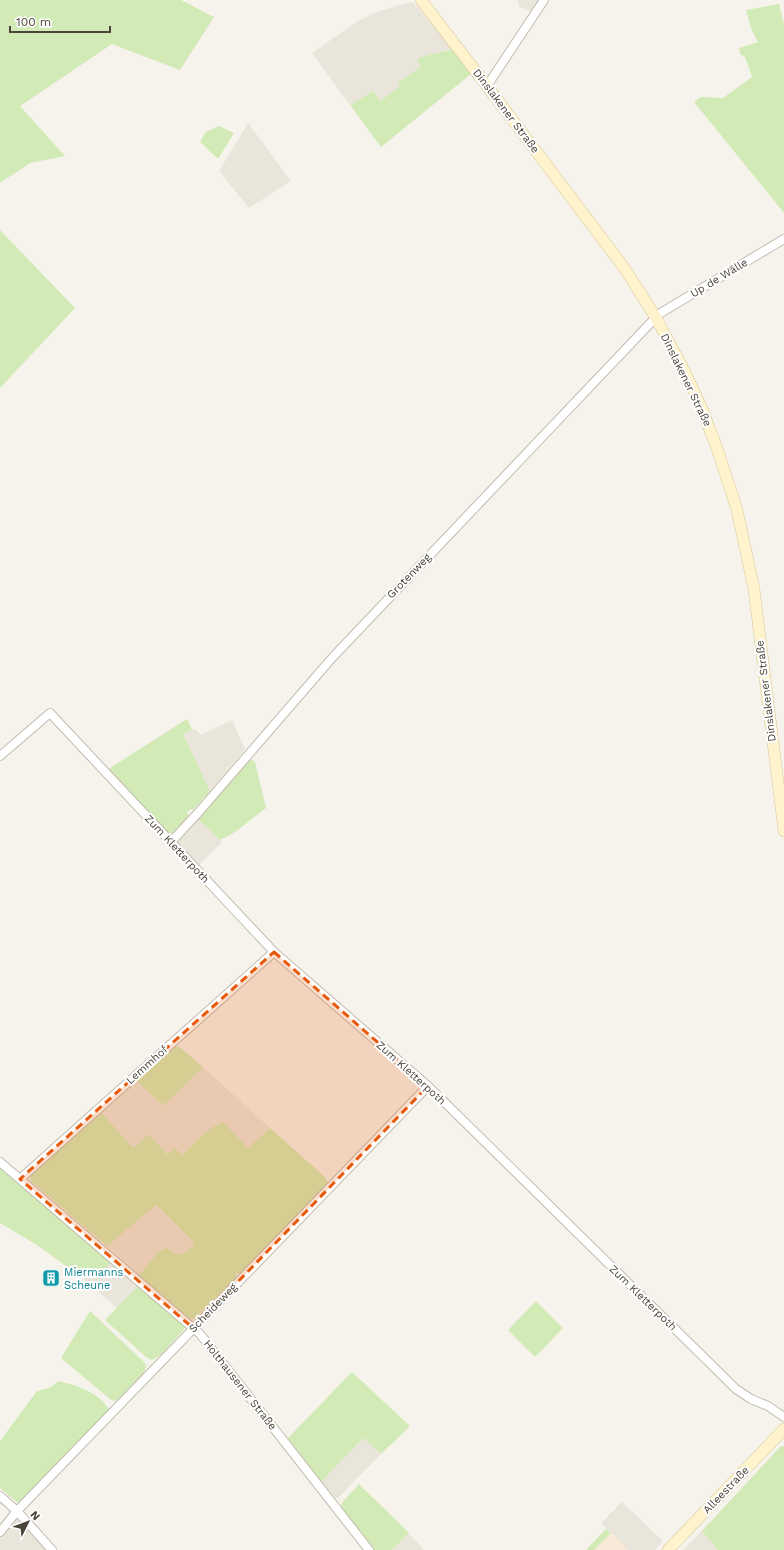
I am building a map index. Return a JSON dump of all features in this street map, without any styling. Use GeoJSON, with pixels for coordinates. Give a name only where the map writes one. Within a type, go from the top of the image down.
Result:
{"type":"FeatureCollection","features":[{"type":"Feature","properties":{"kind":"main road","name":"Dinslakener Straße"},"geometry":{"type":"LineString","coordinates":[[420,0],[488,86],[625,269],[656,318],[684,370],[702,409],[718,451],[736,510],[754,589],[784,830]]}},
{"type":"Feature","properties":{"kind":"main road","name":"Alleestraße"},"geometry":{"type":"LineString","coordinates":[[668,1550],[784,1429]]}},
{"type":"Feature","properties":{"kind":"street"},"geometry":{"type":"LineString","coordinates":[[488,86],[544,0]]}},
{"type":"Feature","properties":{"kind":"street","name":"Up de Wälle"},"geometry":{"type":"LineString","coordinates":[[656,318],[659,314],[784,239]]}},
{"type":"Feature","properties":{"kind":"street","name":"Grotenweg"},"geometry":{"type":"LineString","coordinates":[[171,842],[332,658],[656,318]]}},
{"type":"Feature","properties":{"kind":"street","name":"Zum Kletterpoth"},"geometry":{"type":"LineString","coordinates":[[0,756],[50,713],[274,952],[428,1086],[736,1389],[751,1399],[768,1406],[784,1418]]}},
{"type":"Feature","properties":{"kind":"street","name":"Lemmhof"},"geometry":{"type":"LineString","coordinates":[[20,1178],[274,952]]}},
{"type":"Feature","properties":{"kind":"street","name":"Scheideweg"},"geometry":{"type":"LineString","coordinates":[[0,1532],[17,1511],[428,1086]]}},
{"type":"Feature","properties":{"kind":"street","name":"Holthausener Straße"},"geometry":{"type":"LineString","coordinates":[[0,1162],[200,1334],[369,1550]]}},
{"type":"Feature","properties":{"kind":"street"},"geometry":{"type":"LineString","coordinates":[[0,1496],[17,1511],[52,1550]]}},
{"type":"Feature","properties":{"kind":"highlighted area"},"geometry":{"type":"Polygon","coordinates":[[[274,952],[428,1086],[193,1328],[20,1179],[274,952]]]}},
{"type":"Feature","properties":{"kind":"shaded area"},"geometry":{"type":"Polygon","coordinates":[[[518,0],[540,0],[533,12],[519,7],[518,0]]]}},
{"type":"Feature","properties":{"kind":"shaded area"},"geometry":{"type":"Polygon","coordinates":[[[413,2],[452,49],[445,50],[398,83],[401,87],[380,101],[373,91],[350,105],[312,53],[358,21],[374,13],[413,2]]]}},
{"type":"Feature","properties":{"kind":"shaded area"},"geometry":{"type":"Polygon","coordinates":[[[248,123],[291,181],[249,208],[219,171],[248,123]]]}},
{"type":"Feature","properties":{"kind":"shaded area"},"geometry":{"type":"Polygon","coordinates":[[[232,720],[245,749],[210,791],[183,734],[192,729],[197,730],[201,735],[232,720]]]}},
{"type":"Feature","properties":{"kind":"shaded area"},"geometry":{"type":"Polygon","coordinates":[[[197,818],[222,842],[198,866],[179,846],[178,840],[197,818]]]}},
{"type":"Feature","properties":{"kind":"shaded area"},"geometry":{"type":"Polygon","coordinates":[[[203,1067],[270,1128],[249,1148],[203,1134],[182,1155],[133,1148],[100,1111],[136,1080],[163,1106],[203,1067]]]}},
{"type":"Feature","properties":{"kind":"shaded area"},"geometry":{"type":"Polygon","coordinates":[[[155,1205],[195,1243],[186,1252],[176,1255],[158,1252],[139,1275],[107,1246],[155,1205]]]}},
{"type":"Feature","properties":{"kind":"shaded area"},"geometry":{"type":"Polygon","coordinates":[[[112,1261],[139,1285],[117,1308],[81,1277],[87,1271],[112,1261]]]}},
{"type":"Feature","properties":{"kind":"shaded area"},"geometry":{"type":"Polygon","coordinates":[[[363,1438],[381,1454],[338,1498],[333,1498],[321,1482],[363,1438]]]}},
{"type":"Feature","properties":{"kind":"shaded area"},"geometry":{"type":"Polygon","coordinates":[[[622,1502],[663,1541],[655,1550],[628,1550],[601,1523],[622,1502]]]}},
{"type":"Feature","properties":{"kind":"shaded area"},"geometry":{"type":"Polygon","coordinates":[[[17,1519],[20,1519],[50,1550],[0,1550],[0,1537],[17,1519]]]}},
{"type":"Feature","properties":{"kind":"shaded area"},"geometry":{"type":"Polygon","coordinates":[[[702,1531],[718,1550],[683,1550],[702,1531]]]}},
{"type":"Feature","properties":{"kind":"shaded area"},"geometry":{"type":"Polygon","coordinates":[[[409,1533],[424,1550],[392,1550],[409,1533]]]}},
{"type":"Feature","properties":{"kind":"shaded area"},"geometry":{"type":"Polygon","coordinates":[[[611,1533],[628,1550],[594,1550],[611,1533]]]}},
{"type":"Feature","properties":{"kind":"green space"},"geometry":{"type":"Polygon","coordinates":[[[0,0],[181,0],[214,17],[180,70],[112,44],[20,106],[65,156],[30,163],[0,183],[0,0]]]}},
{"type":"Feature","properties":{"kind":"green space"},"geometry":{"type":"Polygon","coordinates":[[[779,4],[784,24],[784,213],[694,102],[701,97],[723,98],[752,77],[745,57],[740,54],[739,48],[758,42],[752,31],[746,10],[779,4]]]}},
{"type":"Feature","properties":{"kind":"green space"},"geometry":{"type":"Polygon","coordinates":[[[452,49],[471,74],[381,147],[350,105],[373,91],[380,101],[400,87],[398,83],[420,67],[418,58],[452,49]]]}},
{"type":"Feature","properties":{"kind":"green space"},"geometry":{"type":"Polygon","coordinates":[[[219,126],[234,133],[218,159],[200,142],[206,132],[219,126]]]}},
{"type":"Feature","properties":{"kind":"green space"},"geometry":{"type":"Polygon","coordinates":[[[0,230],[75,308],[0,388],[0,230]]]}},
{"type":"Feature","properties":{"kind":"green space"},"geometry":{"type":"Polygon","coordinates":[[[187,719],[192,729],[183,734],[210,791],[193,810],[191,809],[187,813],[189,815],[188,818],[181,828],[171,834],[168,834],[107,770],[187,719]]]}},
{"type":"Feature","properties":{"kind":"green space"},"geometry":{"type":"Polygon","coordinates":[[[249,759],[255,762],[266,808],[235,832],[220,840],[197,818],[249,759]]]}},
{"type":"Feature","properties":{"kind":"green space"},"geometry":{"type":"Polygon","coordinates":[[[176,1046],[181,1048],[203,1067],[163,1106],[136,1080],[176,1046]]]}},
{"type":"Feature","properties":{"kind":"green space"},"geometry":{"type":"Polygon","coordinates":[[[100,1111],[133,1148],[149,1134],[167,1154],[175,1148],[182,1155],[206,1132],[223,1122],[248,1148],[270,1128],[325,1177],[328,1183],[240,1275],[236,1273],[236,1278],[194,1319],[190,1319],[139,1275],[158,1252],[167,1248],[176,1255],[186,1252],[195,1243],[156,1205],[107,1246],[32,1182],[30,1178],[31,1174],[100,1111]]]}},
{"type":"Feature","properties":{"kind":"green space"},"geometry":{"type":"Polygon","coordinates":[[[0,1166],[112,1261],[96,1280],[87,1271],[81,1277],[37,1245],[0,1223],[0,1166]]]}},
{"type":"Feature","properties":{"kind":"green space"},"geometry":{"type":"Polygon","coordinates":[[[139,1285],[185,1325],[184,1329],[162,1354],[152,1360],[146,1357],[105,1320],[139,1285]]]}},
{"type":"Feature","properties":{"kind":"green space"},"geometry":{"type":"Polygon","coordinates":[[[536,1301],[563,1328],[535,1357],[508,1330],[536,1301]]]}},
{"type":"Feature","properties":{"kind":"green space"},"geometry":{"type":"Polygon","coordinates":[[[90,1311],[145,1363],[146,1367],[143,1375],[118,1400],[114,1401],[110,1399],[61,1358],[90,1311]]]}},
{"type":"Feature","properties":{"kind":"green space"},"geometry":{"type":"Polygon","coordinates":[[[352,1372],[410,1426],[381,1454],[363,1438],[321,1482],[288,1438],[352,1372]]]}},
{"type":"Feature","properties":{"kind":"green space"},"geometry":{"type":"Polygon","coordinates":[[[58,1381],[86,1390],[99,1398],[109,1409],[22,1501],[17,1502],[0,1488],[0,1441],[37,1391],[51,1387],[58,1381]]]}},
{"type":"Feature","properties":{"kind":"green space"},"geometry":{"type":"Polygon","coordinates":[[[781,1446],[784,1446],[784,1550],[718,1550],[702,1531],[781,1446]]]}},
{"type":"Feature","properties":{"kind":"green space"},"geometry":{"type":"Polygon","coordinates":[[[359,1484],[409,1533],[392,1550],[373,1550],[341,1507],[342,1503],[359,1484]]]}},
{"type":"Feature","properties":{"kind":"green space"},"geometry":{"type":"Polygon","coordinates":[[[606,1529],[611,1533],[594,1550],[586,1550],[606,1529]]]}},
{"type":"Feature","properties":{"kind":"place","name":"Miermanns Scheune"},"geometry":{"type":"Point","coordinates":[51,1278]}}]}
